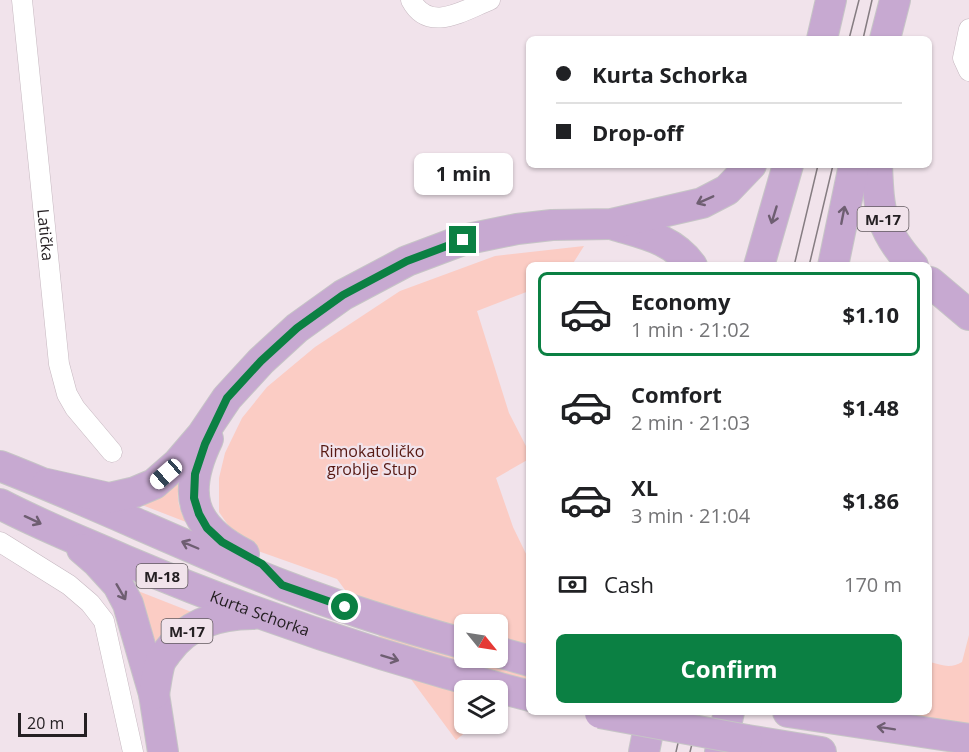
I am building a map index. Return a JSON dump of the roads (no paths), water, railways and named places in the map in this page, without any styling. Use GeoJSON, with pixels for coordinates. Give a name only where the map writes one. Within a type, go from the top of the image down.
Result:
{"type":"FeatureCollection","features":[{"type":"Feature","properties":{"kind":"main road"},"geometry":{"type":"LineString","coordinates":[[47,484],[109,498],[135,492],[154,484],[178,463],[202,435],[227,398],[261,361],[297,328],[343,295],[407,261],[463,240],[517,229],[552,225],[611,224],[702,203],[727,190],[748,168]]}},
{"type":"Feature","properties":{"kind":"main road"},"geometry":{"type":"LineString","coordinates":[[760,262],[787,168]]}},
{"type":"Feature","properties":{"kind":"main road"},"geometry":{"type":"LineString","coordinates":[[834,262],[853,168]]}},
{"type":"Feature","properties":{"kind":"main road","name":"M-17"},"geometry":{"type":"LineString","coordinates":[[877,168],[879,207],[890,237],[910,262]]}},
{"type":"Feature","properties":{"kind":"main road"},"geometry":{"type":"LineString","coordinates":[[611,224],[657,237],[678,249],[689,262]]}},
{"type":"Feature","properties":{"kind":"main road"},"geometry":{"type":"LineString","coordinates":[[932,284],[966,313]]}},
{"type":"Feature","properties":{"kind":"main road"},"geometry":{"type":"LineString","coordinates":[[932,305],[966,313]]}},
{"type":"Feature","properties":{"kind":"main road"},"geometry":{"type":"LineString","coordinates":[[227,398],[205,444],[195,474],[194,498],[207,528],[222,542],[262,564],[282,585]]}},
{"type":"Feature","properties":{"kind":"main road","name":"M-18"},"geometry":{"type":"LineString","coordinates":[[0,466],[282,585],[454,641]]}},
{"type":"Feature","properties":{"kind":"main road","name":"Kurta Schorka"},"geometry":{"type":"LineString","coordinates":[[0,504],[208,595],[259,614],[334,641],[430,670],[526,695]]}},
{"type":"Feature","properties":{"kind":"main road"},"geometry":{"type":"LineString","coordinates":[[67,535],[118,585],[128,604],[154,694]]}},
{"type":"Feature","properties":{"kind":"main road","name":"M-17"},"geometry":{"type":"LineString","coordinates":[[163,752],[154,694],[161,661],[174,642],[188,630],[219,618],[235,614],[259,614]]}},
{"type":"Feature","properties":{"kind":"main road"},"geometry":{"type":"LineString","coordinates":[[508,655],[526,660]]}},
{"type":"Feature","properties":{"kind":"main road"},"geometry":{"type":"LineString","coordinates":[[617,715],[821,752]]}},
{"type":"Feature","properties":{"kind":"main road"},"geometry":{"type":"LineString","coordinates":[[644,752],[651,715]]}},
{"type":"Feature","properties":{"kind":"main road"},"geometry":{"type":"LineString","coordinates":[[720,752],[728,715]]}},
{"type":"Feature","properties":{"kind":"main road"},"geometry":{"type":"LineString","coordinates":[[808,715],[957,738]]}},
{"type":"Feature","properties":{"kind":"street","name":"Latička"},"geometry":{"type":"LineString","coordinates":[[22,0],[59,364],[67,394],[75,408],[112,452]]}},
{"type":"Feature","properties":{"kind":"street"},"geometry":{"type":"LineString","coordinates":[[411,0],[420,13],[431,18],[443,18],[490,0]]}},
{"type":"Feature","properties":{"kind":"street"},"geometry":{"type":"LineString","coordinates":[[969,29],[963,58],[969,71]]}},
{"type":"Feature","properties":{"kind":"street"},"geometry":{"type":"LineString","coordinates":[[0,542],[69,585],[90,603],[104,621],[133,752]]}},
{"type":"Feature","properties":{"kind":"tram line"},"geometry":{"type":"LineString","coordinates":[[850,36],[859,0]]}},
{"type":"Feature","properties":{"kind":"tram line"},"geometry":{"type":"LineString","coordinates":[[864,36],[872,0]]}},
{"type":"Feature","properties":{"kind":"tram line"},"geometry":{"type":"LineString","coordinates":[[795,262],[817,168]]}},
{"type":"Feature","properties":{"kind":"tram line"},"geometry":{"type":"LineString","coordinates":[[810,262],[832,168]]}},
{"type":"Feature","properties":{"kind":"tram line"},"geometry":{"type":"LineString","coordinates":[[676,752],[684,715]]}},
{"type":"Feature","properties":{"kind":"tram line"},"geometry":{"type":"LineString","coordinates":[[690,752],[699,715]]}},
{"type":"Feature","properties":{"kind":"park label","name":"Rimokatoličko groblje Stup"},"geometry":{"type":"Point","coordinates":[372,460]}}]}
